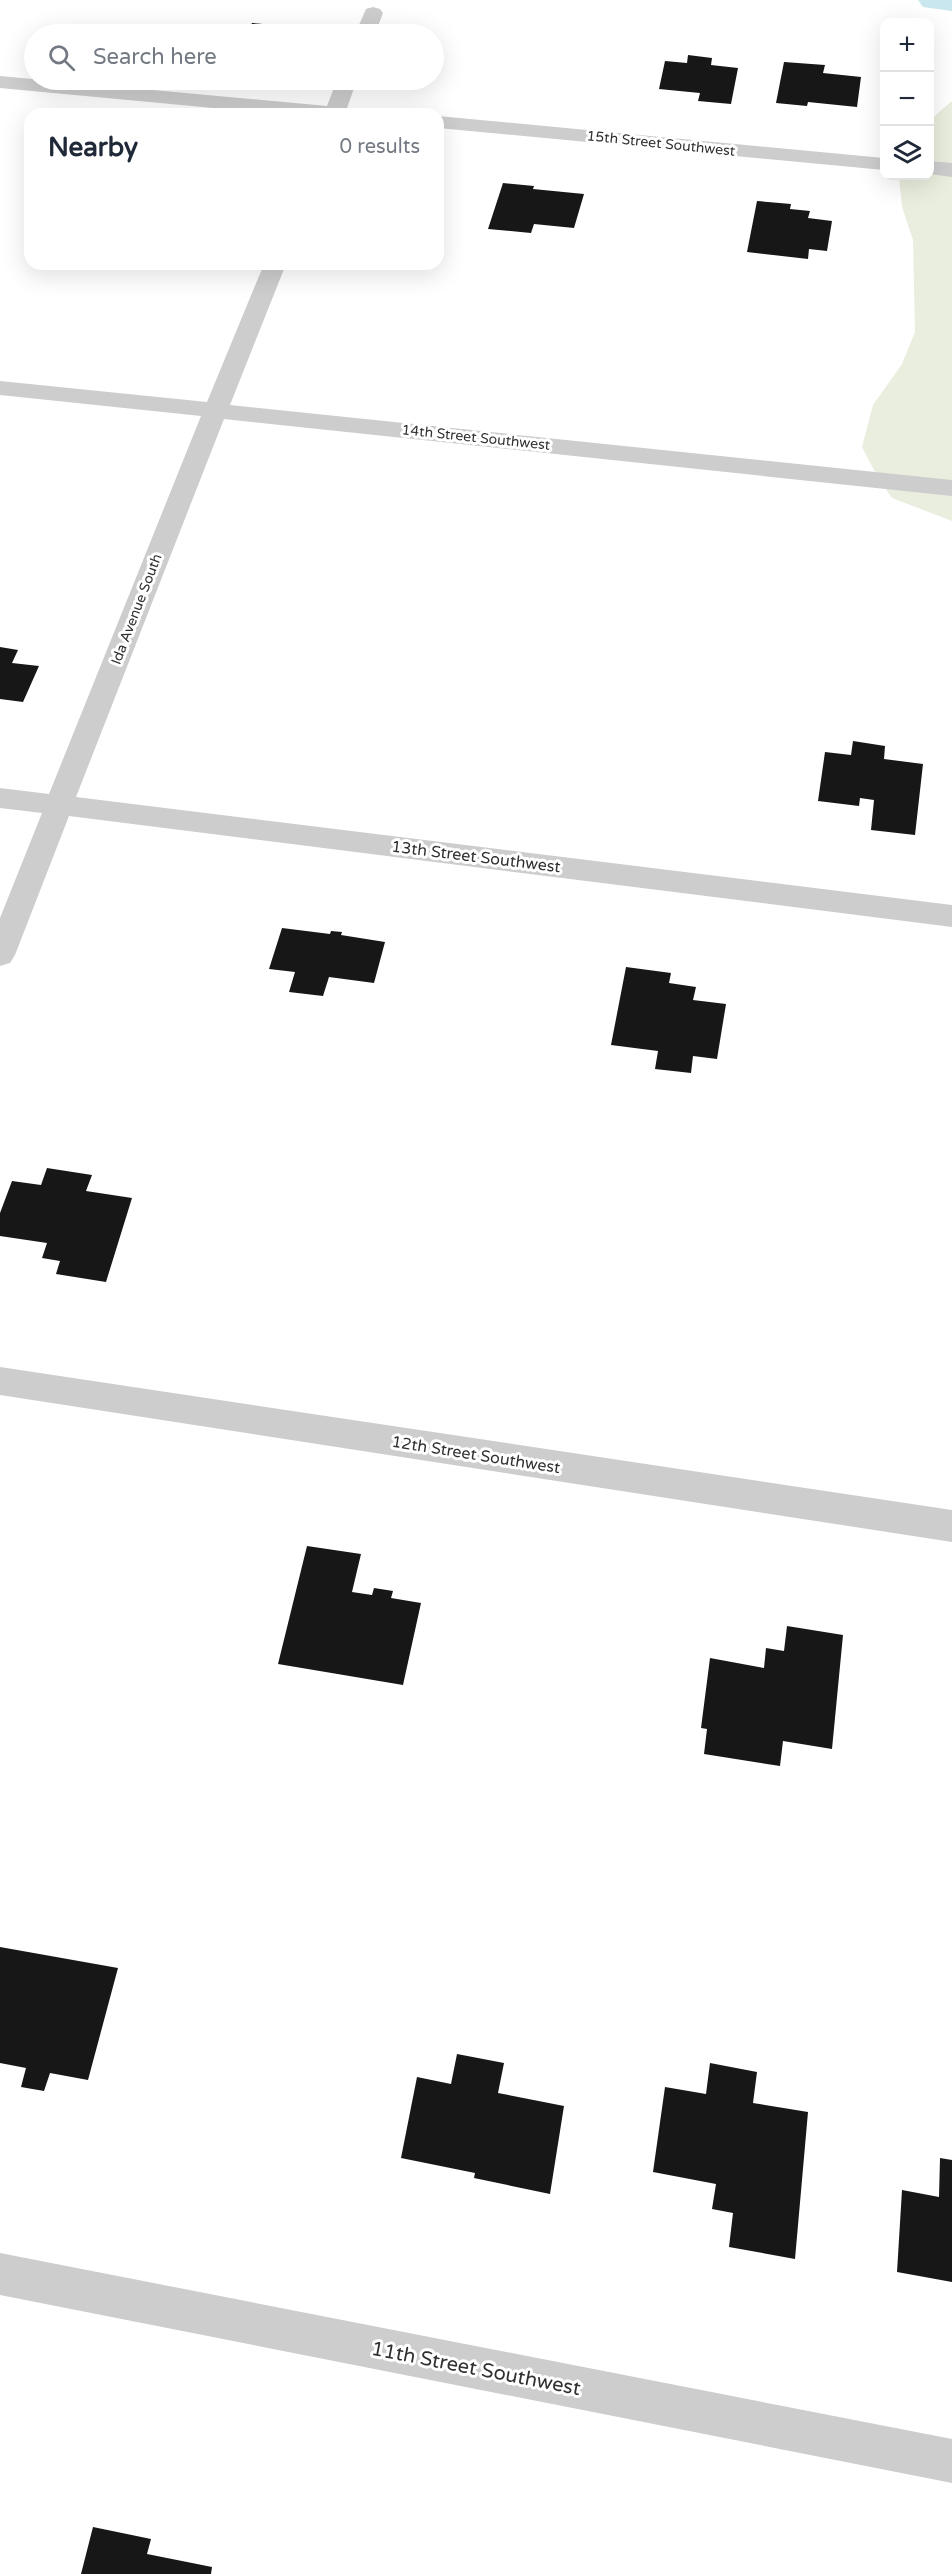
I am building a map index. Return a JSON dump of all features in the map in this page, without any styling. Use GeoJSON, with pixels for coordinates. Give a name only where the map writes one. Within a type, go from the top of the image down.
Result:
{"type":"FeatureCollection","features":[{"type":"Feature","properties":{"kind":"street"},"geometry":{"type":"LineString","coordinates":[[369,24],[373,13]]}},
{"type":"Feature","properties":{"kind":"street"},"geometry":{"type":"LineString","coordinates":[[0,82],[24,84]]}},
{"type":"Feature","properties":{"kind":"street"},"geometry":{"type":"LineString","coordinates":[[85,90],[275,108]]}},
{"type":"Feature","properties":{"kind":"street"},"geometry":{"type":"LineString","coordinates":[[341,108],[345,90]]}},
{"type":"Feature","properties":{"kind":"street","name":"15th Street Southwest"},"geometry":{"type":"LineString","coordinates":[[444,123],[880,164]]}},
{"type":"Feature","properties":{"kind":"street"},"geometry":{"type":"LineString","coordinates":[[934,168],[952,170]]}},
{"type":"Feature","properties":{"kind":"street","name":"Ida Avenue South"},"geometry":{"type":"LineString","coordinates":[[0,955],[273,270]]}},
{"type":"Feature","properties":{"kind":"street","name":"14th Street Southwest"},"geometry":{"type":"LineString","coordinates":[[0,388],[952,488]]}},
{"type":"Feature","properties":{"kind":"street","name":"13th Street Southwest"},"geometry":{"type":"LineString","coordinates":[[0,798],[952,916]]}},
{"type":"Feature","properties":{"kind":"street","name":"12th Street Southwest"},"geometry":{"type":"LineString","coordinates":[[0,1381],[952,1526]]}},
{"type":"Feature","properties":{"kind":"street","name":"11th Street Southwest"},"geometry":{"type":"LineString","coordinates":[[0,2274],[952,2462]]}},
{"type":"Feature","properties":{"kind":"green space"},"geometry":{"type":"Polygon","coordinates":[[[952,101],[952,521],[892,498],[878,478],[862,447],[873,405],[902,364],[915,332],[913,240],[902,207],[899,180],[934,180],[934,117],[952,101]]]}},
{"type":"Feature","properties":{"kind":"building"},"geometry":{"type":"Polygon","coordinates":[[[688,55],[712,58],[711,65],[738,68],[731,104],[698,101],[700,93],[659,89],[665,61],[687,63],[688,55]]]}},
{"type":"Feature","properties":{"kind":"building"},"geometry":{"type":"Polygon","coordinates":[[[784,62],[825,65],[823,73],[861,77],[857,107],[808,102],[807,106],[776,103],[784,62]]]}},
{"type":"Feature","properties":{"kind":"building"},"geometry":{"type":"Polygon","coordinates":[[[503,183],[534,186],[533,189],[584,194],[574,228],[534,224],[531,233],[488,229],[503,183]]]}},
{"type":"Feature","properties":{"kind":"building"},"geometry":{"type":"Polygon","coordinates":[[[757,201],[791,204],[790,209],[810,211],[808,218],[832,221],[827,251],[809,249],[808,259],[747,252],[757,201]]]}},
{"type":"Feature","properties":{"kind":"building"},"geometry":{"type":"Polygon","coordinates":[[[0,647],[18,650],[12,663],[39,666],[23,702],[0,699],[0,647]]]}},
{"type":"Feature","properties":{"kind":"building"},"geometry":{"type":"Polygon","coordinates":[[[853,741],[885,746],[884,759],[923,764],[915,835],[871,830],[874,800],[860,798],[859,806],[818,801],[825,752],[851,755],[853,741]]]}},
{"type":"Feature","properties":{"kind":"building"},"geometry":{"type":"Polygon","coordinates":[[[282,928],[330,934],[331,931],[342,932],[341,935],[385,942],[374,983],[329,977],[323,996],[289,992],[295,972],[269,969],[282,928]]]}},
{"type":"Feature","properties":{"kind":"building"},"geometry":{"type":"Polygon","coordinates":[[[626,967],[671,973],[669,983],[696,987],[693,1000],[726,1004],[717,1059],[693,1056],[691,1073],[655,1069],[658,1051],[611,1045],[626,967]]]}},
{"type":"Feature","properties":{"kind":"building"},"geometry":{"type":"Polygon","coordinates":[[[47,1168],[92,1175],[86,1191],[132,1198],[106,1282],[56,1274],[60,1261],[42,1258],[47,1243],[0,1236],[0,1213],[12,1181],[41,1185],[47,1168]]]}},
{"type":"Feature","properties":{"kind":"building"},"geometry":{"type":"Polygon","coordinates":[[[307,1546],[361,1554],[352,1592],[372,1595],[374,1588],[393,1591],[391,1598],[421,1603],[403,1685],[278,1664],[307,1546]]]}},
{"type":"Feature","properties":{"kind":"building"},"geometry":{"type":"Polygon","coordinates":[[[787,1626],[843,1635],[832,1749],[783,1741],[780,1766],[704,1754],[707,1729],[701,1728],[710,1658],[764,1668],[766,1648],[784,1651],[787,1626]]]}},
{"type":"Feature","properties":{"kind":"building"},"geometry":{"type":"Polygon","coordinates":[[[0,1947],[118,1968],[88,2080],[50,2073],[44,2091],[21,2087],[26,2068],[0,2063],[0,1947]]]}},
{"type":"Feature","properties":{"kind":"building"},"geometry":{"type":"Polygon","coordinates":[[[457,2054],[504,2063],[498,2093],[564,2106],[550,2194],[474,2178],[475,2173],[401,2158],[417,2077],[451,2084],[457,2054]]]}},
{"type":"Feature","properties":{"kind":"building"},"geometry":{"type":"Polygon","coordinates":[[[710,2063],[757,2072],[753,2103],[808,2112],[795,2259],[729,2247],[733,2213],[712,2209],[716,2184],[653,2172],[665,2087],[706,2094],[710,2063]]]}},
{"type":"Feature","properties":{"kind":"building"},"geometry":{"type":"Polygon","coordinates":[[[940,2158],[952,2160],[952,2282],[897,2272],[902,2190],[939,2197],[940,2158]]]}},
{"type":"Feature","properties":{"kind":"building"},"geometry":{"type":"Polygon","coordinates":[[[93,2527],[151,2539],[147,2554],[212,2567],[211,2574],[81,2574],[93,2527]]]}},
{"type":"Feature","properties":{"kind":"waterway"},"geometry":{"type":"LineString","coordinates":[[935,0],[952,1]]}}]}
